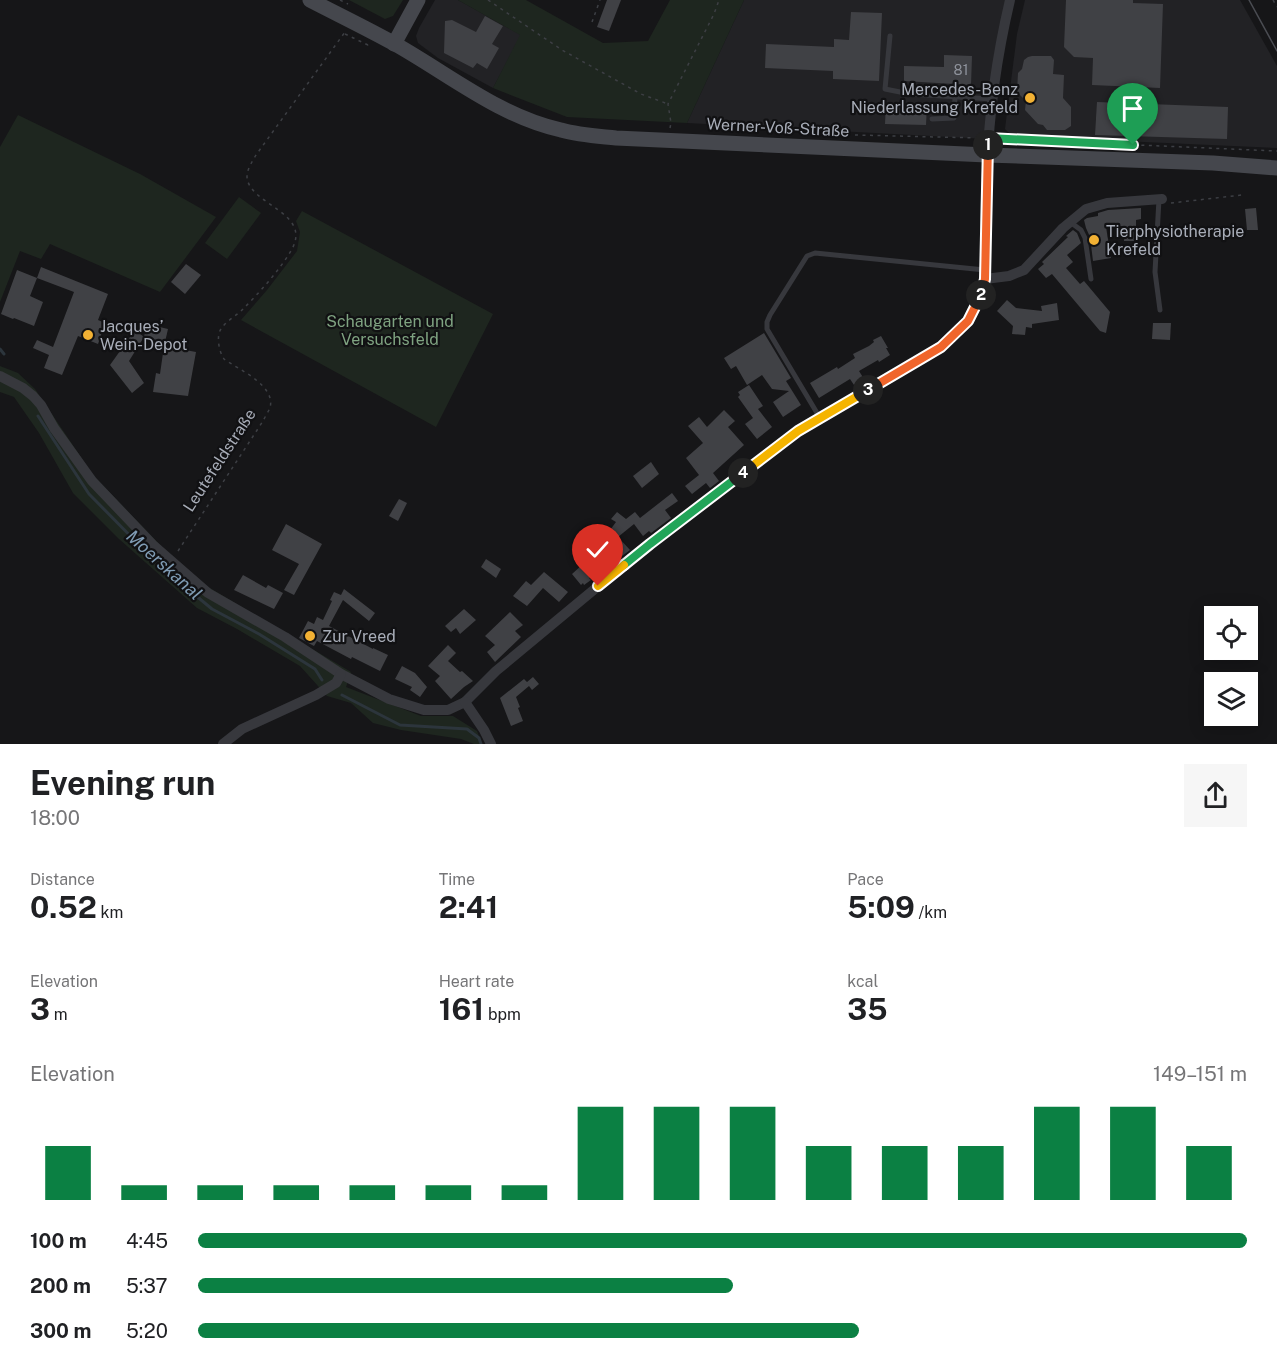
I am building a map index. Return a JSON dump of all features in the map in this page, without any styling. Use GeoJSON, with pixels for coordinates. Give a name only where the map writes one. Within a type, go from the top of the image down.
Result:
{"type":"FeatureCollection","features":[{"type":"Feature","properties":{"kind":"main road","name":"Werner-Voß-Straße"},"geometry":{"type":"LineString","coordinates":[[310,0],[351,13],[394,44],[505,110],[559,130],[584,135],[669,141],[1242,164],[1277,168]]}},
{"type":"Feature","properties":{"kind":"main road"},"geometry":{"type":"LineString","coordinates":[[394,44],[418,0]]}},
{"type":"Feature","properties":{"kind":"street"},"geometry":{"type":"LineString","coordinates":[[0,376],[33,396],[92,482],[171,562],[208,593],[285,637],[341,674],[389,699],[424,710],[448,710],[465,702],[496,671],[650,544],[798,431],[941,347],[968,321],[981,295],[985,275],[988,138],[1001,35],[1010,0]]}},
{"type":"Feature","properties":{"kind":"street"},"geometry":{"type":"LineString","coordinates":[[985,275],[1009,276],[1024,270],[1070,222],[1086,209],[1107,203],[1161,199]]}},
{"type":"Feature","properties":{"kind":"street"},"geometry":{"type":"LineString","coordinates":[[223,744],[242,729],[316,695],[336,683],[341,674]]}},
{"type":"Feature","properties":{"kind":"street"},"geometry":{"type":"LineString","coordinates":[[465,702],[491,744]]}},
{"type":"Feature","properties":{"kind":"lane"},"geometry":{"type":"LineString","coordinates":[[890,36],[885,89],[910,94],[993,99]]}},
{"type":"Feature","properties":{"kind":"lane"},"geometry":{"type":"LineString","coordinates":[[932,119],[954,118],[955,96]]}},
{"type":"Feature","properties":{"kind":"lane"},"geometry":{"type":"LineString","coordinates":[[1160,310],[1155,278],[1161,199]]}},
{"type":"Feature","properties":{"kind":"lane"},"geometry":{"type":"LineString","coordinates":[[1070,222],[1081,230],[1085,238],[1091,279]]}},
{"type":"Feature","properties":{"kind":"lane"},"geometry":{"type":"LineString","coordinates":[[820,418],[767,329],[770,315],[807,256],[815,253],[985,275]]}},
{"type":"Feature","properties":{"kind":"path"},"geometry":{"type":"LineString","coordinates":[[340,0],[351,13]]}},
{"type":"Feature","properties":{"kind":"path"},"geometry":{"type":"LineString","coordinates":[[488,0],[561,50],[641,94],[668,104]]}},
{"type":"Feature","properties":{"kind":"path"},"geometry":{"type":"LineString","coordinates":[[592,22],[600,0]]}},
{"type":"Feature","properties":{"kind":"path"},"geometry":{"type":"LineString","coordinates":[[669,141],[671,123],[668,104],[719,0]]}},
{"type":"Feature","properties":{"kind":"path"},"geometry":{"type":"LineString","coordinates":[[1273,0],[1277,7]]}},
{"type":"Feature","properties":{"kind":"path","name":"Leutefeldstraße"},"geometry":{"type":"LineString","coordinates":[[171,562],[270,409],[269,393],[263,386],[224,359],[219,348],[220,330],[250,303],[290,251],[295,241],[290,220],[250,185],[247,176],[249,167],[344,33],[351,13]]}},
{"type":"Feature","properties":{"kind":"path"},"geometry":{"type":"LineString","coordinates":[[847,135],[988,138],[1277,151]]}},
{"type":"Feature","properties":{"kind":"path"},"geometry":{"type":"LineString","coordinates":[[1161,199],[1170,203],[1242,195]]}},
{"type":"Feature","properties":{"kind":"shaded area"},"geometry":{"type":"Polygon","coordinates":[[[435,0],[458,0],[521,35],[493,88],[438,58],[418,43],[416,36],[419,28],[435,0]]]}},
{"type":"Feature","properties":{"kind":"shaded area"},"geometry":{"type":"Polygon","coordinates":[[[744,0],[1010,0],[988,139],[687,123],[744,0]]]}},
{"type":"Feature","properties":{"kind":"shaded area"},"geometry":{"type":"Polygon","coordinates":[[[1025,0],[1240,0],[1277,66],[1277,148],[1012,136],[1005,129],[1017,34],[1025,0]]]}},
{"type":"Feature","properties":{"kind":"green space"},"geometry":{"type":"Polygon","coordinates":[[[349,0],[403,0],[393,16],[385,19],[349,0]]]}},
{"type":"Feature","properties":{"kind":"green space"},"geometry":{"type":"Polygon","coordinates":[[[458,0],[526,0],[603,43],[648,41],[670,0],[744,0],[687,123],[567,117],[493,88],[520,35],[458,0]]]}},
{"type":"Feature","properties":{"kind":"green space"},"geometry":{"type":"Polygon","coordinates":[[[18,115],[140,174],[216,217],[160,292],[50,244],[41,259],[20,251],[0,302],[0,147],[18,115]]]}},
{"type":"Feature","properties":{"kind":"green space"},"geometry":{"type":"Polygon","coordinates":[[[239,197],[261,213],[227,259],[205,243],[239,197]]]}},
{"type":"Feature","properties":{"kind":"green space","name":"Schaugarten und Versuchsfeld"},"geometry":{"type":"Polygon","coordinates":[[[302,211],[493,314],[436,427],[241,320],[297,251],[300,232],[296,221],[302,211]]]}},
{"type":"Feature","properties":{"kind":"green space"},"geometry":{"type":"Polygon","coordinates":[[[0,366],[18,373],[35,389],[93,475],[166,551],[200,582],[351,672],[346,687],[421,716],[453,716],[477,731],[482,744],[373,723],[351,703],[327,696],[300,666],[197,608],[119,539],[73,493],[39,433],[14,397],[0,392],[0,366]]]}},
{"type":"Feature","properties":{"kind":"building"},"geometry":{"type":"Polygon","coordinates":[[[607,0],[621,0],[609,31],[597,27],[607,0]]]}},
{"type":"Feature","properties":{"kind":"building"},"geometry":{"type":"Polygon","coordinates":[[[1066,0],[1133,0],[1133,3],[1163,4],[1160,88],[1092,85],[1093,58],[1074,57],[1064,47],[1066,0]]]}},
{"type":"Feature","properties":{"kind":"building"},"geometry":{"type":"Polygon","coordinates":[[[851,12],[882,13],[879,81],[833,79],[833,71],[765,68],[766,44],[834,47],[834,39],[849,40],[851,12]]]}},
{"type":"Feature","properties":{"kind":"building"},"geometry":{"type":"Polygon","coordinates":[[[485,16],[503,26],[492,44],[499,48],[487,69],[477,63],[473,68],[444,53],[445,21],[452,20],[476,32],[485,16]]]}},
{"type":"Feature","properties":{"kind":"building"},"geometry":{"type":"Polygon","coordinates":[[[944,55],[972,56],[971,85],[904,81],[904,66],[944,67],[944,55]]]}},
{"type":"Feature","properties":{"kind":"building"},"geometry":{"type":"Polygon","coordinates":[[[1032,56],[1051,56],[1054,60],[1053,74],[1064,75],[1063,98],[1071,107],[1071,126],[1065,130],[1047,130],[1025,110],[1026,101],[1017,92],[1018,73],[1022,69],[1024,60],[1032,56]]]}},
{"type":"Feature","properties":{"kind":"building"},"geometry":{"type":"Polygon","coordinates":[[[1097,102],[1228,107],[1227,139],[1095,135],[1097,102]]]}},
{"type":"Feature","properties":{"kind":"building"},"geometry":{"type":"Polygon","coordinates":[[[886,103],[927,105],[926,125],[885,124],[886,103]]]}},
{"type":"Feature","properties":{"kind":"building"},"geometry":{"type":"Polygon","coordinates":[[[1141,208],[1141,219],[1136,220],[1136,241],[1124,241],[1123,226],[1106,227],[1111,258],[1093,261],[1090,237],[1084,220],[1108,210],[1141,208]]]}},
{"type":"Feature","properties":{"kind":"building"},"geometry":{"type":"Polygon","coordinates":[[[1256,208],[1258,230],[1247,230],[1245,209],[1256,208]]]}},
{"type":"Feature","properties":{"kind":"building"},"geometry":{"type":"Polygon","coordinates":[[[1073,230],[1077,233],[1081,243],[1067,255],[1073,262],[1066,268],[1080,284],[1084,281],[1110,312],[1106,333],[1100,331],[1052,274],[1046,278],[1038,269],[1073,230]]]}},
{"type":"Feature","properties":{"kind":"building"},"geometry":{"type":"Polygon","coordinates":[[[186,264],[201,275],[185,294],[171,282],[186,264]]]}},
{"type":"Feature","properties":{"kind":"building"},"geometry":{"type":"Polygon","coordinates":[[[41,267],[108,294],[98,320],[105,323],[98,344],[78,336],[62,375],[44,368],[49,355],[33,348],[37,340],[53,347],[74,292],[37,278],[41,267]]]}},
{"type":"Feature","properties":{"kind":"building"},"geometry":{"type":"Polygon","coordinates":[[[17,270],[37,278],[30,296],[43,302],[34,326],[1,314],[17,270]]]}},
{"type":"Feature","properties":{"kind":"building"},"geometry":{"type":"Polygon","coordinates":[[[1007,300],[1016,308],[1042,311],[1041,306],[1057,303],[1059,320],[1032,324],[1032,328],[1026,327],[1025,335],[1012,334],[1013,326],[997,311],[1007,300]]]}},
{"type":"Feature","properties":{"kind":"building"},"geometry":{"type":"Polygon","coordinates":[[[1153,323],[1171,323],[1170,340],[1152,339],[1153,323]]]}},
{"type":"Feature","properties":{"kind":"building"},"geometry":{"type":"Polygon","coordinates":[[[147,324],[168,329],[165,342],[144,337],[147,324]]]}},
{"type":"Feature","properties":{"kind":"building"},"geometry":{"type":"Polygon","coordinates":[[[135,330],[144,337],[129,361],[144,383],[132,393],[110,365],[135,330]]]}},
{"type":"Feature","properties":{"kind":"building"},"geometry":{"type":"Polygon","coordinates":[[[764,333],[791,378],[786,381],[801,405],[783,417],[773,402],[789,391],[772,389],[762,375],[747,385],[736,366],[731,369],[724,358],[764,333]]]}},
{"type":"Feature","properties":{"kind":"building"},"geometry":{"type":"Polygon","coordinates":[[[881,336],[890,355],[859,371],[864,379],[854,385],[850,379],[819,398],[810,383],[855,358],[853,354],[869,346],[874,342],[873,340],[881,336]]]}},
{"type":"Feature","properties":{"kind":"building"},"geometry":{"type":"Polygon","coordinates":[[[164,346],[196,352],[188,396],[153,392],[156,373],[160,374],[164,346]]]}},
{"type":"Feature","properties":{"kind":"building"},"geometry":{"type":"Polygon","coordinates":[[[749,385],[763,406],[758,409],[772,427],[757,439],[745,424],[753,418],[738,397],[740,395],[738,392],[749,385]]]}},
{"type":"Feature","properties":{"kind":"building"},"geometry":{"type":"Polygon","coordinates":[[[724,410],[735,421],[728,427],[744,445],[713,473],[719,481],[710,488],[706,483],[692,494],[685,486],[699,475],[686,458],[703,443],[688,426],[699,417],[707,427],[724,410]]]}},
{"type":"Feature","properties":{"kind":"building"},"geometry":{"type":"Polygon","coordinates":[[[651,462],[659,474],[642,488],[633,476],[651,462]]]}},
{"type":"Feature","properties":{"kind":"building"},"geometry":{"type":"Polygon","coordinates":[[[672,493],[678,501],[665,510],[671,518],[651,533],[649,531],[643,536],[634,524],[618,537],[630,550],[622,556],[619,552],[594,572],[589,578],[591,580],[581,585],[572,574],[582,565],[580,562],[604,543],[602,541],[616,522],[611,519],[617,512],[626,519],[635,512],[640,518],[672,493]]]}},
{"type":"Feature","properties":{"kind":"building"},"geometry":{"type":"Polygon","coordinates":[[[399,499],[407,503],[398,521],[389,516],[399,499]]]}},
{"type":"Feature","properties":{"kind":"building"},"geometry":{"type":"Polygon","coordinates":[[[286,524],[322,544],[294,595],[284,590],[299,564],[272,550],[286,524]]]}},
{"type":"Feature","properties":{"kind":"building"},"geometry":{"type":"Polygon","coordinates":[[[486,559],[501,569],[496,578],[481,567],[486,559]]]}},
{"type":"Feature","properties":{"kind":"building"},"geometry":{"type":"Polygon","coordinates":[[[544,572],[568,592],[559,602],[543,588],[527,606],[513,596],[526,581],[531,585],[544,572]]]}},
{"type":"Feature","properties":{"kind":"building"},"geometry":{"type":"Polygon","coordinates":[[[243,575],[266,588],[268,585],[283,593],[274,609],[234,590],[243,575]]]}},
{"type":"Feature","properties":{"kind":"building"},"geometry":{"type":"Polygon","coordinates":[[[344,589],[375,613],[369,621],[343,600],[329,626],[388,655],[380,671],[317,641],[314,646],[299,638],[308,621],[314,624],[317,617],[323,620],[334,592],[341,595],[344,589]]]}},
{"type":"Feature","properties":{"kind":"building"},"geometry":{"type":"Polygon","coordinates":[[[464,609],[476,620],[460,634],[456,628],[451,632],[445,626],[464,609]]]}},
{"type":"Feature","properties":{"kind":"building"},"geometry":{"type":"Polygon","coordinates":[[[510,612],[523,625],[515,631],[521,637],[495,662],[487,652],[495,645],[485,636],[510,612]]]}},
{"type":"Feature","properties":{"kind":"building"},"geometry":{"type":"Polygon","coordinates":[[[448,645],[456,653],[448,661],[473,681],[451,699],[435,681],[440,676],[428,666],[448,645]]]}},
{"type":"Feature","properties":{"kind":"building"},"geometry":{"type":"Polygon","coordinates":[[[402,666],[415,673],[427,687],[420,697],[410,690],[412,687],[395,679],[402,666]]]}},
{"type":"Feature","properties":{"kind":"building"},"geometry":{"type":"Polygon","coordinates":[[[533,677],[539,684],[532,690],[529,686],[516,697],[523,721],[511,726],[500,698],[524,679],[527,682],[533,677]]]}},
{"type":"Feature","properties":{"kind":"waterway","name":"Moerskanal"},"geometry":{"type":"LineString","coordinates":[[0,349],[4,354]]}},
{"type":"Feature","properties":{"kind":"waterway","name":"Moerskanal"},"geometry":{"type":"LineString","coordinates":[[38,416],[89,494],[159,565],[212,609],[259,634],[315,669],[322,680]]}},
{"type":"Feature","properties":{"kind":"waterway","name":"Moerskanal"},"geometry":{"type":"LineString","coordinates":[[342,695],[400,725],[467,729],[479,738],[481,744]]}},
{"type":"Feature","properties":{"kind":"tram line"},"geometry":{"type":"LineString","coordinates":[[1249,0],[1277,51]]}},
{"type":"Feature","properties":{"kind":"place","name":"Mercedes-Benz Niederlassung Krefeld"},"geometry":{"type":"Point","coordinates":[1030,98]}},
{"type":"Feature","properties":{"kind":"place","name":"Tierphysiotherapie Krefeld"},"geometry":{"type":"Point","coordinates":[1094,240]}},
{"type":"Feature","properties":{"kind":"place","name":"Jacques’ Wein-Depot"},"geometry":{"type":"Point","coordinates":[88,335]}},
{"type":"Feature","properties":{"kind":"place","name":"Zur Vreed"},"geometry":{"type":"Point","coordinates":[310,636]}},
{"type":"Feature","properties":{"kind":"route"},"geometry":{"type":"LineString","coordinates":[[598,586],[798,431],[941,347],[968,321],[981,295],[985,279],[988,138],[1133,145]]}}]}
